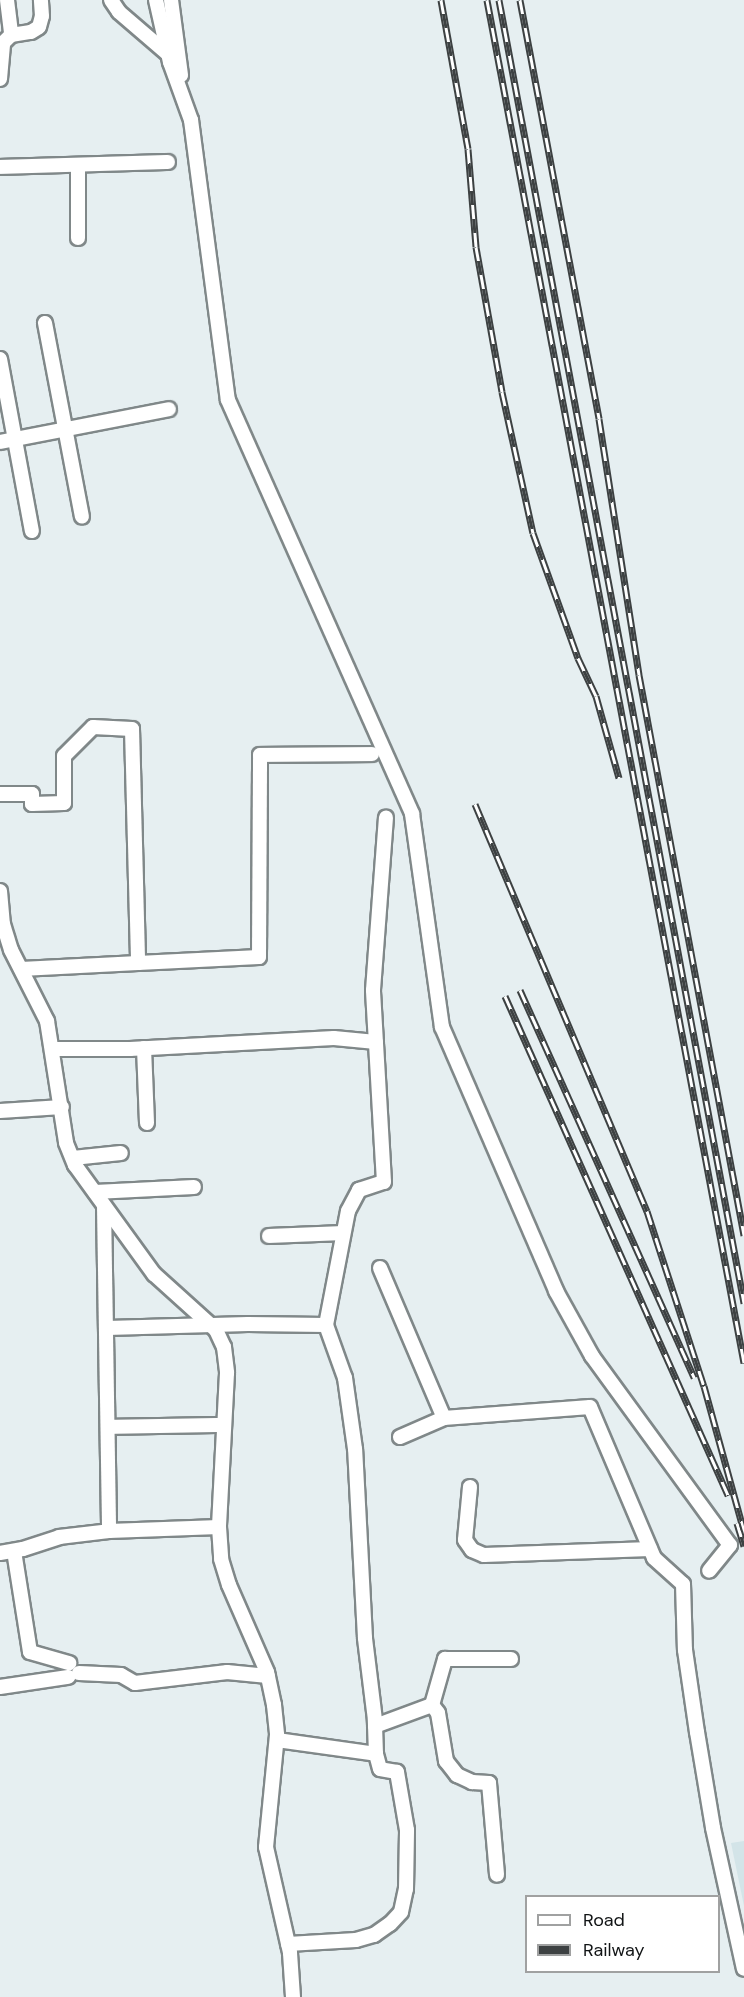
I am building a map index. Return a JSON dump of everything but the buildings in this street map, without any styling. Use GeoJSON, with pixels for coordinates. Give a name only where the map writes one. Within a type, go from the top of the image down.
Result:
{"type":"FeatureCollection","features":[{"type":"Feature","properties":{"kind":"street"},"geometry":{"type":"LineString","coordinates":[[7,0],[10,35]]}},
{"type":"Feature","properties":{"kind":"street"},"geometry":{"type":"LineString","coordinates":[[0,5],[7,0]]}},
{"type":"Feature","properties":{"kind":"street"},"geometry":{"type":"LineString","coordinates":[[0,79],[3,43],[10,35],[31,32],[39,27],[42,16],[41,0]]}},
{"type":"Feature","properties":{"kind":"street"},"geometry":{"type":"LineString","coordinates":[[111,0],[119,12],[168,54]]}},
{"type":"Feature","properties":{"kind":"street"},"geometry":{"type":"LineString","coordinates":[[156,0],[168,54],[191,120],[228,400],[412,814],[442,1027],[556,1291],[591,1356],[730,1545],[710,1570]]}},
{"type":"Feature","properties":{"kind":"street"},"geometry":{"type":"LineString","coordinates":[[171,0],[185,102]]}},
{"type":"Feature","properties":{"kind":"street"},"geometry":{"type":"LineString","coordinates":[[0,167],[168,162]]}},
{"type":"Feature","properties":{"kind":"street"},"geometry":{"type":"LineString","coordinates":[[78,165],[78,238]]}},
{"type":"Feature","properties":{"kind":"street"},"geometry":{"type":"LineString","coordinates":[[45,323],[82,517]]}},
{"type":"Feature","properties":{"kind":"street"},"geometry":{"type":"LineString","coordinates":[[0,359],[32,531]]}},
{"type":"Feature","properties":{"kind":"street"},"geometry":{"type":"LineString","coordinates":[[0,442],[169,409]]}},
{"type":"Feature","properties":{"kind":"street"},"geometry":{"type":"LineString","coordinates":[[0,794],[32,794],[32,804],[64,802],[64,756],[93,727],[132,729],[138,963]]}},
{"type":"Feature","properties":{"kind":"street"},"geometry":{"type":"LineString","coordinates":[[21,969],[259,957],[260,755],[372,754]]}},
{"type":"Feature","properties":{"kind":"street"},"geometry":{"type":"LineString","coordinates":[[288,1944],[356,1940],[374,1935],[390,1924],[401,1912],[406,1889],[406,1830],[397,1772],[380,1769],[376,1754],[365,1638],[355,1449],[345,1378],[326,1325],[348,1211],[359,1190],[384,1182],[373,990],[386,817]]}},
{"type":"Feature","properties":{"kind":"street"},"geometry":{"type":"LineString","coordinates":[[0,891],[3,924],[11,950],[47,1021],[66,1143],[73,1158],[104,1206],[154,1274],[210,1325],[224,1347],[227,1373],[219,1527],[222,1559],[229,1585],[267,1676],[277,1740],[266,1847],[288,1944],[293,1997]]}},
{"type":"Feature","properties":{"kind":"street"},"geometry":{"type":"LineString","coordinates":[[53,1049],[144,1048],[334,1038],[376,1042]]}},
{"type":"Feature","properties":{"kind":"street"},"geometry":{"type":"LineString","coordinates":[[144,1048],[147,1123]]}},
{"type":"Feature","properties":{"kind":"street"},"geometry":{"type":"LineString","coordinates":[[0,1111],[62,1107]]}},
{"type":"Feature","properties":{"kind":"street"},"geometry":{"type":"LineString","coordinates":[[73,1158],[121,1153]]}},
{"type":"Feature","properties":{"kind":"street"},"geometry":{"type":"LineString","coordinates":[[95,1192],[194,1187]]}},
{"type":"Feature","properties":{"kind":"street"},"geometry":{"type":"LineString","coordinates":[[104,1206],[109,1531]]}},
{"type":"Feature","properties":{"kind":"street"},"geometry":{"type":"LineString","coordinates":[[269,1236],[344,1233]]}},
{"type":"Feature","properties":{"kind":"street"},"geometry":{"type":"LineString","coordinates":[[380,1268],[444,1418]]}},
{"type":"Feature","properties":{"kind":"street"},"geometry":{"type":"LineString","coordinates":[[107,1328],[326,1325]]}},
{"type":"Feature","properties":{"kind":"street"},"geometry":{"type":"LineString","coordinates":[[400,1437],[444,1418],[590,1407],[654,1558],[684,1584],[685,1650],[697,1732],[713,1828],[744,1969]]}},
{"type":"Feature","properties":{"kind":"street"},"geometry":{"type":"LineString","coordinates":[[109,1427],[224,1425]]}},
{"type":"Feature","properties":{"kind":"street"},"geometry":{"type":"LineString","coordinates":[[470,1487],[465,1540],[472,1550],[484,1555],[650,1549]]}},
{"type":"Feature","properties":{"kind":"street"},"geometry":{"type":"LineString","coordinates":[[74,1675],[64,1668],[69,1663],[30,1652],[7,1552],[59,1537],[109,1531],[219,1527]]}},
{"type":"Feature","properties":{"kind":"street"},"geometry":{"type":"LineString","coordinates":[[432,1705],[445,1659],[511,1659]]}},
{"type":"Feature","properties":{"kind":"street"},"geometry":{"type":"LineString","coordinates":[[0,1687],[74,1675],[120,1675],[135,1683],[227,1672],[267,1676]]}},
{"type":"Feature","properties":{"kind":"street"},"geometry":{"type":"LineString","coordinates":[[375,1726],[432,1705]]}},
{"type":"Feature","properties":{"kind":"street"},"geometry":{"type":"LineString","coordinates":[[432,1705],[438,1713],[446,1761],[458,1775],[472,1782],[489,1783],[497,1875]]}},
{"type":"Feature","properties":{"kind":"street"},"geometry":{"type":"LineString","coordinates":[[277,1740],[376,1754]]}},
{"type":"Feature","properties":{"kind":"shaded area"},"geometry":{"type":"Polygon","coordinates":[[[744,1841],[744,1906],[731,1843],[744,1841]]]}},
{"type":"Feature","properties":{"kind":"railway"},"geometry":{"type":"LineString","coordinates":[[441,0],[468,149],[476,247],[502,392],[533,533],[578,658],[596,696],[619,778]]}},
{"type":"Feature","properties":{"kind":"railway"},"geometry":{"type":"LineString","coordinates":[[487,0],[744,1363]]}},
{"type":"Feature","properties":{"kind":"railway"},"geometry":{"type":"LineString","coordinates":[[499,0],[744,1303]]}},
{"type":"Feature","properties":{"kind":"railway"},"geometry":{"type":"LineString","coordinates":[[520,0],[599,419],[639,675],[744,1235]]}},
{"type":"Feature","properties":{"kind":"railway"},"geometry":{"type":"LineString","coordinates":[[475,804],[647,1211],[704,1386],[744,1531]]}},
{"type":"Feature","properties":{"kind":"railway"},"geometry":{"type":"LineString","coordinates":[[520,990],[694,1378]]}},
{"type":"Feature","properties":{"kind":"railway"},"geometry":{"type":"LineString","coordinates":[[505,996],[728,1495]]}},
{"type":"Feature","properties":{"kind":"railway"},"geometry":{"type":"LineString","coordinates":[[737,1523],[744,1546]]}}]}
